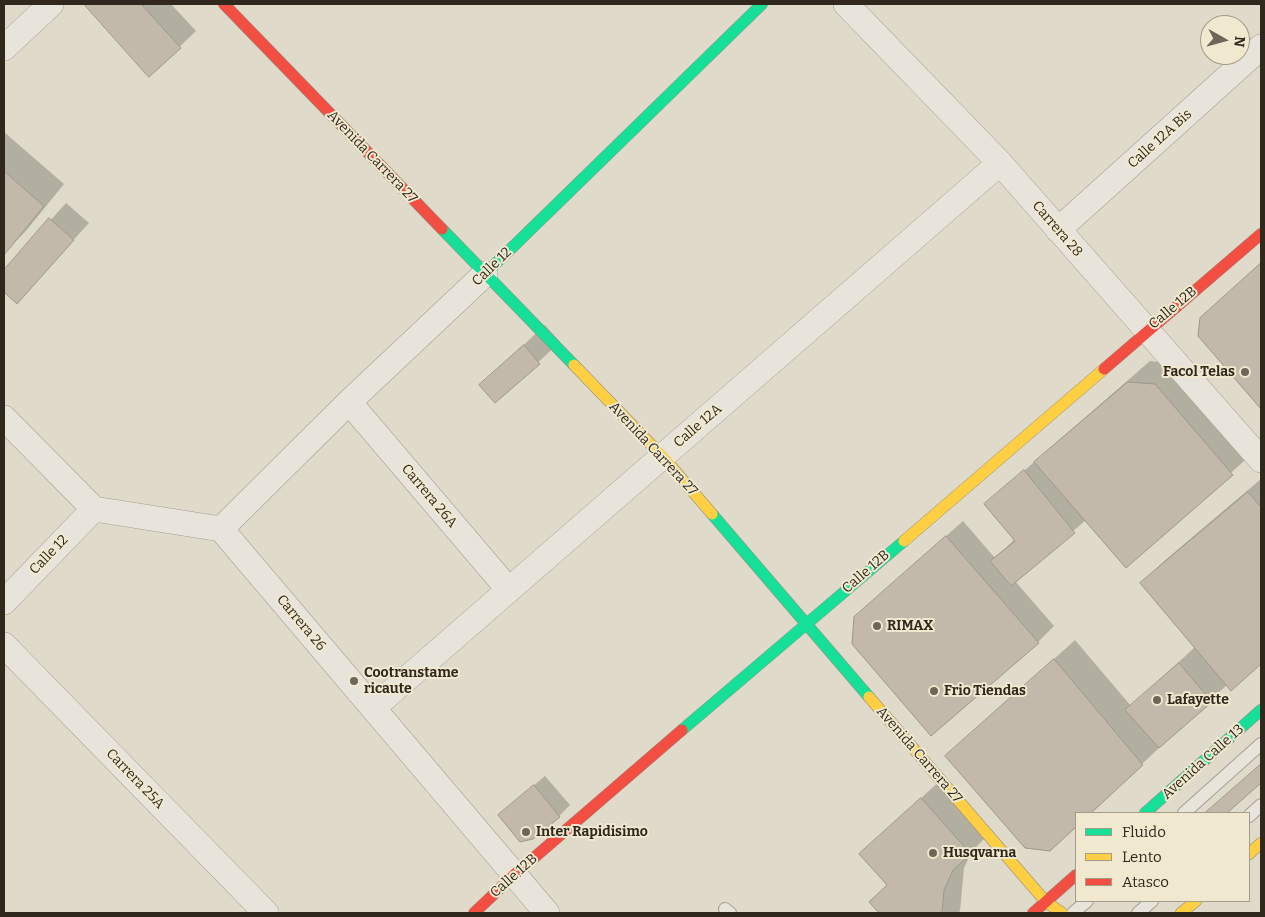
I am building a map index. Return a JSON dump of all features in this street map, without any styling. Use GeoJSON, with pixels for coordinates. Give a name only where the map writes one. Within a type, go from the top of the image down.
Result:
{"type":"FeatureCollection","features":[{"type":"Feature","properties":{"kind":"main road","name":"Avenida Carrera 27"},"geometry":{"type":"LineString","coordinates":[[224,4],[662,457],[1046,902],[1062,913]]}},
{"type":"Feature","properties":{"kind":"main road","name":"Calle 12"},"geometry":{"type":"LineString","coordinates":[[485,274],[762,4]]}},
{"type":"Feature","properties":{"kind":"main road","name":"Calle 12B"},"geometry":{"type":"LineString","coordinates":[[474,913],[514,875],[806,623],[1261,234]]}},
{"type":"Feature","properties":{"kind":"main road","name":"Avenida Calle 13"},"geometry":{"type":"LineString","coordinates":[[1147,812],[1261,710]]}},
{"type":"Feature","properties":{"kind":"main road"},"geometry":{"type":"LineString","coordinates":[[1250,853],[1261,843]]}},
{"type":"Feature","properties":{"kind":"main road"},"geometry":{"type":"LineString","coordinates":[[1033,913],[1075,876]]}},
{"type":"Feature","properties":{"kind":"main road"},"geometry":{"type":"LineString","coordinates":[[1182,913],[1195,902]]}},
{"type":"Feature","properties":{"kind":"street"},"geometry":{"type":"LineString","coordinates":[[4,48],[51,4]]}},
{"type":"Feature","properties":{"kind":"street","name":"Carrera 28"},"geometry":{"type":"LineString","coordinates":[[846,4],[1000,163],[1261,460]]}},
{"type":"Feature","properties":{"kind":"street","name":"Calle 12A Bis"},"geometry":{"type":"LineString","coordinates":[[1058,230],[1261,47]]}},
{"type":"Feature","properties":{"kind":"street","name":"Calle 12A"},"geometry":{"type":"LineString","coordinates":[[373,708],[1000,163]]}},
{"type":"Feature","properties":{"kind":"street","name":"Calle 12"},"geometry":{"type":"LineString","coordinates":[[221,529],[349,402],[485,274]]}},
{"type":"Feature","properties":{"kind":"street","name":"Carrera 26A"},"geometry":{"type":"LineString","coordinates":[[349,402],[509,590]]}},
{"type":"Feature","properties":{"kind":"street"},"geometry":{"type":"LineString","coordinates":[[4,418],[94,509],[221,529]]}},
{"type":"Feature","properties":{"kind":"street","name":"Calle 12"},"geometry":{"type":"LineString","coordinates":[[4,602],[94,509]]}},
{"type":"Feature","properties":{"kind":"street","name":"Carrera 26"},"geometry":{"type":"LineString","coordinates":[[221,529],[547,913]]}},
{"type":"Feature","properties":{"kind":"street","name":"Carrera 25A"},"geometry":{"type":"LineString","coordinates":[[4,645],[266,913]]}},
{"type":"Feature","properties":{"kind":"lane"},"geometry":{"type":"LineString","coordinates":[[1185,812],[1261,744]]}},
{"type":"Feature","properties":{"kind":"lane"},"geometry":{"type":"LineString","coordinates":[[1250,815],[1261,805]]}},
{"type":"Feature","properties":{"kind":"lane"},"geometry":{"type":"LineString","coordinates":[[1073,913],[1086,902]]}},
{"type":"Feature","properties":{"kind":"lane"},"geometry":{"type":"LineString","coordinates":[[1138,913],[1151,902]]}},
{"type":"Feature","properties":{"kind":"building"},"geometry":{"type":"Polygon","coordinates":[[[84,4],[141,4],[181,48],[149,77],[84,4]]]}},
{"type":"Feature","properties":{"kind":"building"},"geometry":{"type":"Polygon","coordinates":[[[4,171],[44,206],[4,255],[4,171]]]}},
{"type":"Feature","properties":{"kind":"building"},"geometry":{"type":"Polygon","coordinates":[[[49,218],[74,240],[17,304],[4,292],[4,270],[49,218]]]}},
{"type":"Feature","properties":{"kind":"building","name":"Facol Telas"},"geometry":{"type":"Polygon","coordinates":[[[1261,263],[1261,409],[1198,336],[1200,318],[1261,263]]]}},
{"type":"Feature","properties":{"kind":"building"},"geometry":{"type":"Polygon","coordinates":[[[524,345],[540,364],[495,403],[479,385],[524,345]]]}},
{"type":"Feature","properties":{"kind":"building"},"geometry":{"type":"Polygon","coordinates":[[[1128,382],[1155,384],[1233,475],[1126,568],[1034,462],[1128,382]]]}},
{"type":"Feature","properties":{"kind":"building"},"geometry":{"type":"Polygon","coordinates":[[[1024,470],[1075,533],[1011,586],[990,561],[1015,541],[984,504],[1024,470]]]}},
{"type":"Feature","properties":{"kind":"building"},"geometry":{"type":"Polygon","coordinates":[[[1248,492],[1261,507],[1261,664],[1231,691],[1140,583],[1248,492]]]}},
{"type":"Feature","properties":{"kind":"building"},"geometry":{"type":"Polygon","coordinates":[[[946,536],[1039,643],[931,736],[852,644],[854,617],[946,536]]]}},
{"type":"Feature","properties":{"kind":"building"},"geometry":{"type":"Polygon","coordinates":[[[1054,659],[1143,765],[1092,812],[1075,812],[1075,828],[1050,851],[1025,848],[945,756],[1054,659]]]}},
{"type":"Feature","properties":{"kind":"building"},"geometry":{"type":"Polygon","coordinates":[[[1179,663],[1212,702],[1159,748],[1125,710],[1179,663]]]}},
{"type":"Feature","properties":{"kind":"building"},"geometry":{"type":"Polygon","coordinates":[[[1261,764],[1261,783],[1228,812],[1206,812],[1261,764]]]}},
{"type":"Feature","properties":{"kind":"building"},"geometry":{"type":"Polygon","coordinates":[[[534,785],[560,817],[533,839],[520,842],[498,815],[534,785]]]}},
{"type":"Feature","properties":{"kind":"building"},"geometry":{"type":"Polygon","coordinates":[[[921,798],[971,854],[953,870],[944,890],[942,913],[879,913],[869,902],[887,885],[859,854],[921,798]]]}},
{"type":"Feature","properties":{"kind":"traffic: fast"},"geometry":{"type":"LineString","coordinates":[[485,274],[762,4]]}},
{"type":"Feature","properties":{"kind":"traffic: fast"},"geometry":{"type":"LineString","coordinates":[[442,229],[574,365]]}},
{"type":"Feature","properties":{"kind":"traffic: fast"},"geometry":{"type":"LineString","coordinates":[[712,514],[869,697]]}},
{"type":"Feature","properties":{"kind":"traffic: fast"},"geometry":{"type":"LineString","coordinates":[[682,730],[904,541]]}},
{"type":"Feature","properties":{"kind":"traffic: fast"},"geometry":{"type":"LineString","coordinates":[[1146,812],[1261,710]]}},
{"type":"Feature","properties":{"kind":"traffic: slow"},"geometry":{"type":"LineString","coordinates":[[574,365],[663,457],[712,514]]}},
{"type":"Feature","properties":{"kind":"traffic: slow"},"geometry":{"type":"LineString","coordinates":[[904,541],[1104,369]]}},
{"type":"Feature","properties":{"kind":"traffic: slow"},"geometry":{"type":"LineString","coordinates":[[869,697],[1046,902],[1062,913]]}},
{"type":"Feature","properties":{"kind":"traffic: slow"},"geometry":{"type":"LineString","coordinates":[[1250,853],[1261,843]]}},
{"type":"Feature","properties":{"kind":"traffic: slow"},"geometry":{"type":"LineString","coordinates":[[1181,913],[1195,902]]}},
{"type":"Feature","properties":{"kind":"traffic: jam"},"geometry":{"type":"LineString","coordinates":[[224,4],[442,229]]}},
{"type":"Feature","properties":{"kind":"traffic: jam"},"geometry":{"type":"LineString","coordinates":[[1104,369],[1261,234]]}},
{"type":"Feature","properties":{"kind":"traffic: jam"},"geometry":{"type":"LineString","coordinates":[[474,913],[514,875],[682,730]]}},
{"type":"Feature","properties":{"kind":"traffic: jam"},"geometry":{"type":"LineString","coordinates":[[1033,913],[1075,876]]}},
{"type":"Feature","properties":{"kind":"place","name":"Facol Telas"},"geometry":{"type":"Point","coordinates":[1245,372]}},
{"type":"Feature","properties":{"kind":"place","name":"RIMAX"},"geometry":{"type":"Point","coordinates":[877,626]}},
{"type":"Feature","properties":{"kind":"place","name":"Cootranstame ricaute"},"geometry":{"type":"Point","coordinates":[354,681]}},
{"type":"Feature","properties":{"kind":"place","name":"Frio Tiendas"},"geometry":{"type":"Point","coordinates":[934,691]}},
{"type":"Feature","properties":{"kind":"place","name":"Lafayette"},"geometry":{"type":"Point","coordinates":[1157,700]}},
{"type":"Feature","properties":{"kind":"place","name":"Inter Rapidisimo"},"geometry":{"type":"Point","coordinates":[526,832]}},
{"type":"Feature","properties":{"kind":"place","name":"Husqvarna"},"geometry":{"type":"Point","coordinates":[933,853]}}]}
